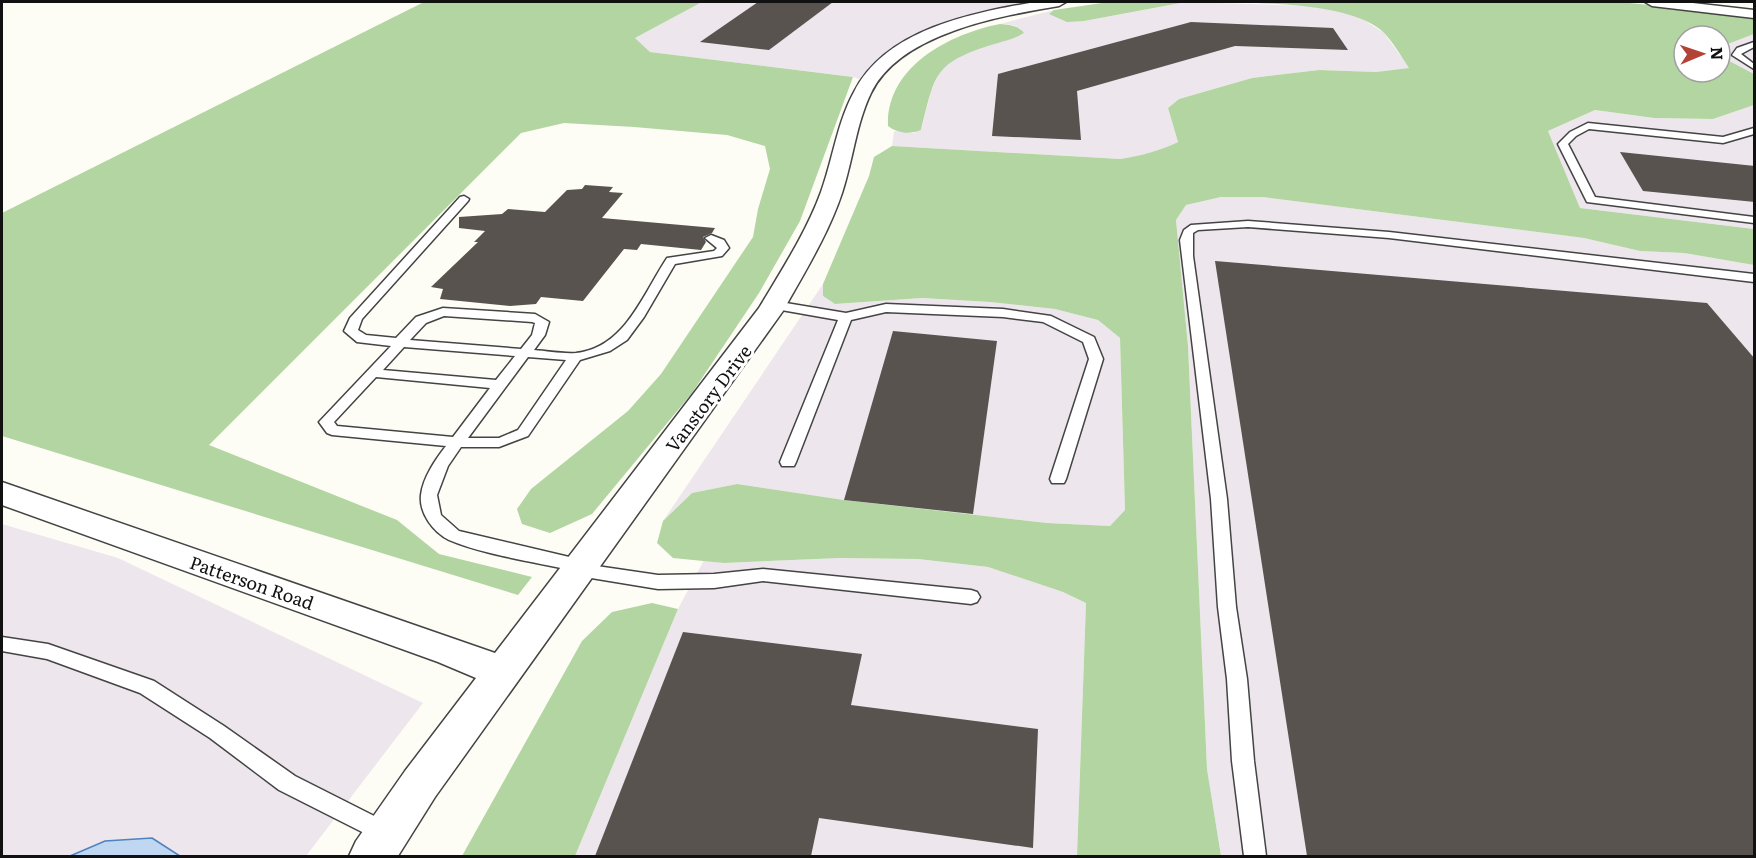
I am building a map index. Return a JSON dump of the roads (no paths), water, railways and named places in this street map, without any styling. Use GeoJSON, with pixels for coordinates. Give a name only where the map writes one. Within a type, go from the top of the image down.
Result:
{"type":"FeatureCollection","features":[{"type":"Feature","properties":{"kind":"street","name":"Vanstory Drive"},"geometry":{"type":"LineString","coordinates":[[379,845],[420,784],[754,336],[774,305],[800,260],[831,194],[860,99],[868,82],[889,61],[922,40],[993,7],[1059,2]]}},
{"type":"Feature","properties":{"kind":"street"},"geometry":{"type":"LineString","coordinates":[[1652,2],[1755,14]]}},
{"type":"Feature","properties":{"kind":"street","name":"Patterson Road"},"geometry":{"type":"LineString","coordinates":[[2,493],[452,651],[502,672]]}},
{"type":"Feature","properties":{"kind":"lane"},"geometry":{"type":"LineString","coordinates":[[1755,44],[1740,50],[1736,55],[1755,67]]}},
{"type":"Feature","properties":{"kind":"lane"},"geometry":{"type":"LineString","coordinates":[[1755,131],[1723,140],[1588,126],[1573,134],[1563,144],[1591,200],[1755,220]]}},
{"type":"Feature","properties":{"kind":"lane"},"geometry":{"type":"LineString","coordinates":[[464,199],[356,318],[351,331],[362,339],[400,343],[575,357],[598,352],[616,343],[627,332],[671,261],[718,254],[723,248],[720,242],[711,238]]}},
{"type":"Feature","properties":{"kind":"lane"},"geometry":{"type":"LineString","coordinates":[[1255,856],[1243,761],[1219,499],[1187,256],[1188,232],[1195,227],[1248,224],[1389,235],[1755,278]]}},
{"type":"Feature","properties":{"kind":"lane"},"geometry":{"type":"LineString","coordinates":[[774,305],[846,317],[886,308],[1003,313],[1046,319],[1089,340],[1096,359],[1058,479]]}},
{"type":"Feature","properties":{"kind":"lane"},"geometry":{"type":"LineString","coordinates":[[575,357],[523,433],[501,443],[457,442],[332,430],[326,422],[422,320],[442,312],[453,311],[535,318],[542,322],[542,328],[524,353],[457,442],[440,465],[429,495],[433,517],[453,535],[580,568],[658,582],[714,581],[763,575],[971,597]]}},
{"type":"Feature","properties":{"kind":"lane"},"geometry":{"type":"LineString","coordinates":[[788,462],[846,317]]}},
{"type":"Feature","properties":{"kind":"lane"},"geometry":{"type":"LineString","coordinates":[[373,373],[500,385]]}},
{"type":"Feature","properties":{"kind":"lane"},"geometry":{"type":"LineString","coordinates":[[2,644],[48,652],[147,687],[217,732],[379,845]]}},
{"type":"Feature","properties":{"kind":"water"},"geometry":{"type":"Polygon","coordinates":[[[152,838],[180,856],[70,856],[105,841],[152,838]]]}}]}
